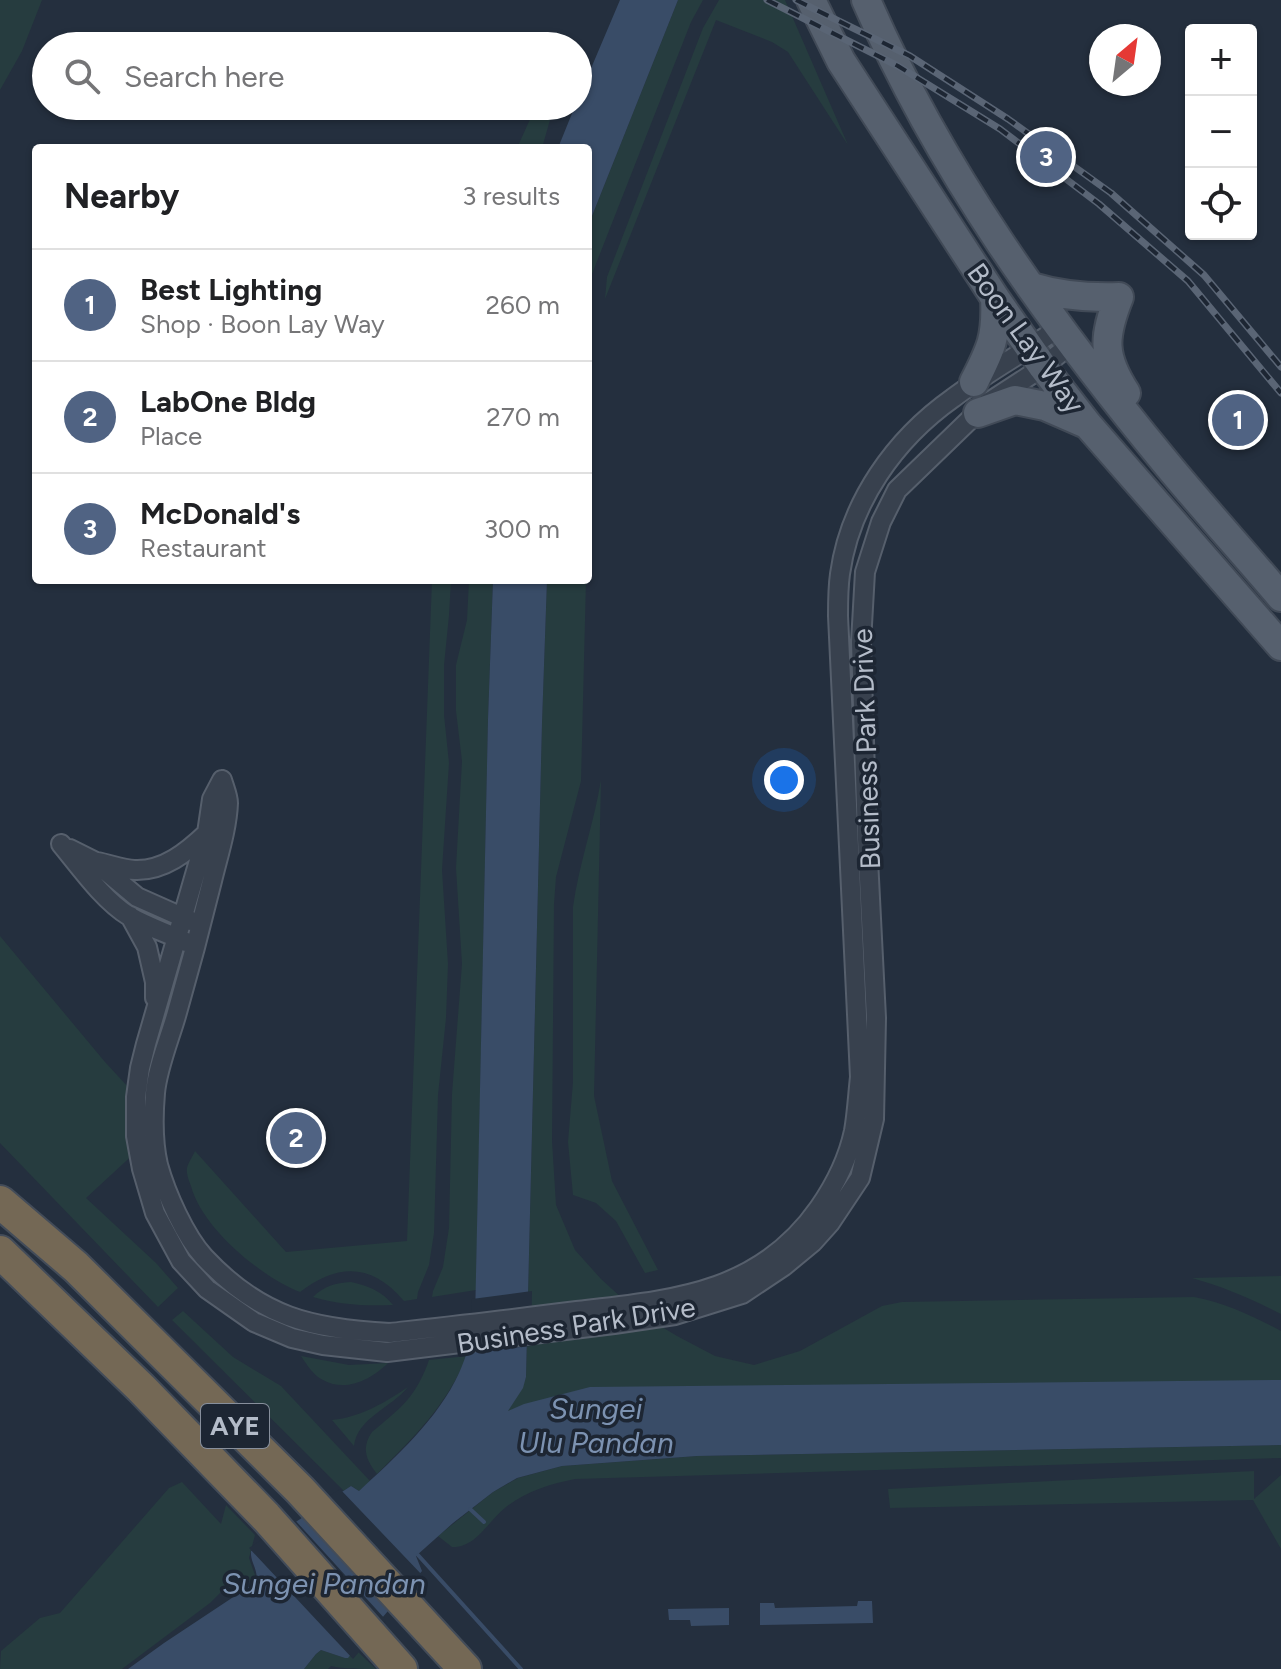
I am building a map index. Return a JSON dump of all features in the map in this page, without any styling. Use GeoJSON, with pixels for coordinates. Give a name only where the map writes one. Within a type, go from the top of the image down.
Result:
{"type":"FeatureCollection","features":[{"type":"Feature","properties":{"kind":"highway"},"geometry":{"type":"LineString","coordinates":[[0,1186],[76,1267]]}},
{"type":"Feature","properties":{"kind":"highway","name":"AYE"},"geometry":{"type":"LineString","coordinates":[[0,1202],[76,1267],[300,1490],[465,1669]]}},
{"type":"Feature","properties":{"kind":"highway","name":"AYE"},"geometry":{"type":"LineString","coordinates":[[0,1252],[141,1388],[266,1517],[392,1659]]}},
{"type":"Feature","properties":{"kind":"main road","name":"Boon Lay Way"},"geometry":{"type":"LineString","coordinates":[[811,0],[841,61],[1037,358],[1088,425],[1281,646]]}},
{"type":"Feature","properties":{"kind":"main road","name":"Boon Lay Way"},"geometry":{"type":"LineString","coordinates":[[866,0],[885,44],[975,206],[1066,335],[1166,463],[1281,597]]}},
{"type":"Feature","properties":{"kind":"main road"},"geometry":{"type":"LineString","coordinates":[[1032,287],[1081,298],[1119,297],[1106,347],[1110,365],[1166,463]]}},
{"type":"Feature","properties":{"kind":"main road"},"geometry":{"type":"LineString","coordinates":[[974,382],[990,352],[995,333],[995,298]]}},
{"type":"Feature","properties":{"kind":"main road"},"geometry":{"type":"LineString","coordinates":[[978,413],[1015,400],[1045,406],[1088,425]]}},
{"type":"Feature","properties":{"kind":"street","name":"Business Park Drive"},"geometry":{"type":"LineString","coordinates":[[1037,358],[974,382],[923,422],[902,443],[868,489],[854,520],[840,573],[838,616],[860,1077],[853,1133],[843,1166],[806,1237],[784,1266],[742,1294],[675,1315],[387,1352],[323,1345],[292,1338],[254,1322],[207,1289],[181,1261],[155,1213],[136,1136],[136,1097],[140,1068],[207,833],[212,799],[222,780],[228,801],[221,845],[196,947],[155,1088],[153,1117],[158,1164],[176,1211],[195,1247],[232,1285],[296,1320],[348,1331],[390,1333],[658,1302],[717,1287],[750,1272],[776,1254],[806,1237],[830,1223],[860,1178],[874,1119],[876,1018],[861,642],[865,572],[881,522],[897,490],[986,404],[1066,335]]}},
{"type":"Feature","properties":{"kind":"street"},"geometry":{"type":"LineString","coordinates":[[94,861],[135,870],[169,863],[192,848],[207,833]]}},
{"type":"Feature","properties":{"kind":"street"},"geometry":{"type":"LineString","coordinates":[[196,947],[130,916],[110,900],[61,844],[94,861],[137,897],[201,926]]}},
{"type":"Feature","properties":{"kind":"street"},"geometry":{"type":"LineString","coordinates":[[130,916],[147,947],[155,982],[156,1009]]}},
{"type":"Feature","properties":{"kind":"green space"},"geometry":{"type":"Polygon","coordinates":[[[0,0],[42,0],[22,51],[0,90],[0,0]]]}},
{"type":"Feature","properties":{"kind":"green space"},"geometry":{"type":"Polygon","coordinates":[[[678,0],[703,0],[691,22],[592,274],[592,216],[678,0]]]}},
{"type":"Feature","properties":{"kind":"green space"},"geometry":{"type":"Polygon","coordinates":[[[719,0],[785,0],[848,145],[788,52],[772,42],[716,20],[605,299],[607,277],[703,28],[719,0]]]}},
{"type":"Feature","properties":{"kind":"green space"},"geometry":{"type":"Polygon","coordinates":[[[530,120],[550,120],[543,144],[519,144],[530,120]]]}},
{"type":"Feature","properties":{"kind":"green space"},"geometry":{"type":"Polygon","coordinates":[[[432,584],[451,584],[444,665],[444,715],[449,763],[442,870],[448,964],[446,1018],[438,1095],[434,1233],[429,1265],[417,1299],[404,1301],[380,1279],[354,1271],[328,1276],[300,1292],[285,1285],[251,1263],[220,1234],[197,1202],[187,1168],[195,1151],[286,1252],[407,1241],[432,584]]]}},
{"type":"Feature","properties":{"kind":"green space"},"geometry":{"type":"Polygon","coordinates":[[[469,584],[493,584],[476,1290],[432,1297],[443,1267],[449,1228],[452,1094],[462,964],[456,868],[462,761],[456,711],[456,665],[467,620],[469,584]]]}},
{"type":"Feature","properties":{"kind":"green space"},"geometry":{"type":"Polygon","coordinates":[[[547,584],[586,584],[581,781],[556,877],[554,904],[552,1141],[556,1205],[575,1250],[624,1300],[647,1318],[715,1356],[754,1365],[800,1351],[882,1306],[902,1302],[1194,1297],[1228,1306],[1281,1331],[1281,1380],[507,1412],[526,1377],[547,584]]]}},
{"type":"Feature","properties":{"kind":"green space"},"geometry":{"type":"Polygon","coordinates":[[[601,780],[594,1096],[612,1181],[658,1270],[645,1273],[616,1221],[596,1203],[573,1195],[568,1142],[573,1082],[573,907],[601,780]]]}},
{"type":"Feature","properties":{"kind":"green space"},"geometry":{"type":"Polygon","coordinates":[[[0,936],[105,1062],[164,1126],[86,1198],[156,1263],[178,1288],[158,1307],[0,1143],[0,936]]]}},
{"type":"Feature","properties":{"kind":"green space"},"geometry":{"type":"Polygon","coordinates":[[[1281,1276],[1281,1314],[1238,1294],[1192,1278],[1281,1276]]]}},
{"type":"Feature","properties":{"kind":"green space"},"geometry":{"type":"Polygon","coordinates":[[[351,1282],[374,1290],[393,1305],[352,1304],[313,1297],[330,1286],[351,1282]]]}},
{"type":"Feature","properties":{"kind":"green space"},"geometry":{"type":"Polygon","coordinates":[[[183,1311],[233,1357],[281,1386],[370,1481],[359,1491],[351,1486],[344,1491],[172,1320],[183,1311]]]}},
{"type":"Feature","properties":{"kind":"green space"},"geometry":{"type":"Polygon","coordinates":[[[301,1356],[349,1365],[388,1363],[366,1379],[341,1385],[319,1378],[301,1356]]]}},
{"type":"Feature","properties":{"kind":"green space"},"geometry":{"type":"Polygon","coordinates":[[[467,1356],[439,1405],[377,1474],[366,1454],[372,1432],[406,1401],[419,1383],[429,1360],[467,1356]]]}},
{"type":"Feature","properties":{"kind":"green space"},"geometry":{"type":"Polygon","coordinates":[[[408,1387],[361,1428],[354,1446],[332,1420],[372,1408],[408,1387]]]}},
{"type":"Feature","properties":{"kind":"green space"},"geometry":{"type":"Polygon","coordinates":[[[1281,1445],[1281,1458],[575,1479],[539,1489],[514,1501],[468,1543],[452,1547],[438,1536],[493,1492],[518,1478],[562,1466],[697,1456],[1281,1445]]]}},
{"type":"Feature","properties":{"kind":"green space"},"geometry":{"type":"Polygon","coordinates":[[[1254,1471],[1254,1499],[1281,1475],[1281,1549],[1253,1500],[890,1508],[888,1489],[1254,1471]]]}},
{"type":"Feature","properties":{"kind":"green space"},"geometry":{"type":"Polygon","coordinates":[[[182,1482],[221,1524],[226,1505],[255,1535],[249,1558],[256,1578],[222,1591],[122,1669],[0,1669],[1,1651],[40,1618],[60,1613],[169,1488],[182,1482]]]}},
{"type":"Feature","properties":{"kind":"green space"},"geometry":{"type":"Polygon","coordinates":[[[355,1649],[376,1669],[331,1666],[328,1669],[304,1669],[321,1650],[345,1658],[355,1649]]]}},
{"type":"Feature","properties":{"kind":"water"},"geometry":{"type":"Polygon","coordinates":[[[620,0],[678,0],[592,216],[592,144],[560,144],[569,120],[592,120],[592,66],[620,0]]]}},
{"type":"Feature","properties":{"kind":"water"},"geometry":{"type":"Polygon","coordinates":[[[493,584],[547,584],[526,1377],[523,1388],[508,1411],[590,1387],[1281,1380],[1281,1445],[697,1456],[562,1466],[517,1478],[493,1492],[416,1556],[422,1571],[348,1658],[321,1650],[304,1669],[128,1669],[256,1582],[251,1551],[351,1486],[359,1491],[373,1478],[428,1422],[450,1390],[467,1354],[475,1320],[493,584]]]}},
{"type":"Feature","properties":{"kind":"water"},"geometry":{"type":"Polygon","coordinates":[[[858,1601],[872,1601],[873,1623],[760,1625],[760,1603],[774,1603],[775,1608],[857,1606],[858,1601]]]}},
{"type":"Feature","properties":{"kind":"water"},"geometry":{"type":"Polygon","coordinates":[[[729,1608],[729,1625],[691,1626],[690,1620],[669,1620],[668,1609],[729,1608]]]}},
{"type":"Feature","properties":{"kind":"pier"},"geometry":{"type":"Polygon","coordinates":[[[532,1291],[531,1346],[463,1353],[472,1299],[532,1291]]]}},
{"type":"Feature","properties":{"kind":"pier"},"geometry":{"type":"Polygon","coordinates":[[[340,1489],[423,1576],[391,1613],[300,1515],[340,1489]]]}},
{"type":"Feature","properties":{"kind":"pier"},"geometry":{"type":"Polygon","coordinates":[[[294,1519],[386,1620],[353,1659],[249,1548],[294,1519]]]}},
{"type":"Feature","properties":{"kind":"waterway"},"geometry":{"type":"LineString","coordinates":[[470,1509],[484,1522]]}},
{"type":"Feature","properties":{"kind":"waterway","name":"Sungei Pandan"},"geometry":{"type":"LineString","coordinates":[[418,1555],[521,1669]]}},
{"type":"Feature","properties":{"kind":"railway"},"geometry":{"type":"LineString","coordinates":[[767,0],[898,66],[1000,129],[1099,204],[1188,281],[1281,393]]}},
{"type":"Feature","properties":{"kind":"railway"},"geometry":{"type":"LineString","coordinates":[[796,0],[910,56],[1008,119],[1111,193],[1204,275],[1281,367]]}},
{"type":"Feature","properties":{"kind":"place","name":"McDonald's"},"geometry":{"type":"Point","coordinates":[1046,157]}},
{"type":"Feature","properties":{"kind":"place","name":"Best Lighting"},"geometry":{"type":"Point","coordinates":[1238,420]}},
{"type":"Feature","properties":{"kind":"place","name":"LabOne Bldg"},"geometry":{"type":"Point","coordinates":[296,1138]}},
{"type":"Feature","properties":{"kind":"water label","name":"Sungei Ulu Pandan"},"geometry":{"type":"Point","coordinates":[596,1425]}}]}
